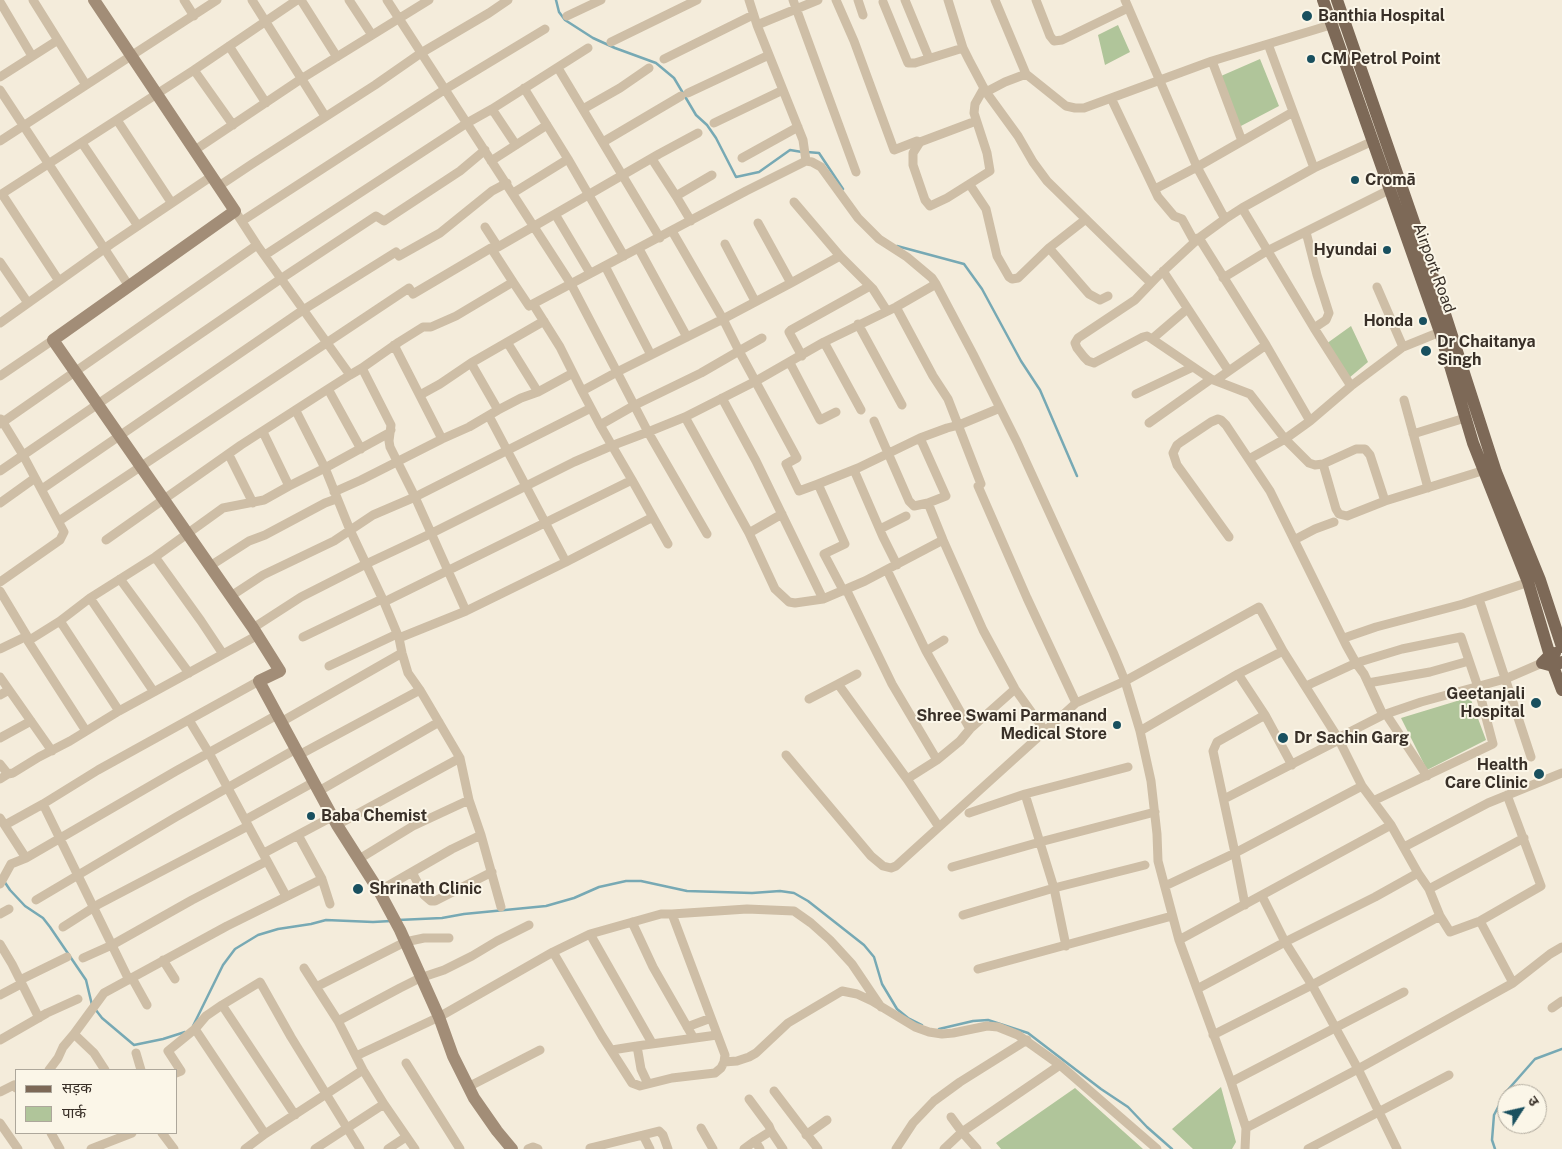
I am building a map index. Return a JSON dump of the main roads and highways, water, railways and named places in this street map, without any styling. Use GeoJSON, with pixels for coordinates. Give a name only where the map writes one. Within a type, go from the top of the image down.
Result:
{"type":"FeatureCollection","features":[{"type":"Feature","properties":{"kind":"main road","name":"Airport Road"},"geometry":{"type":"LineString","coordinates":[[1323,0],[1440,332],[1473,443],[1562,649]]}},
{"type":"Feature","properties":{"kind":"main road","name":"Airport Road"},"geometry":{"type":"LineString","coordinates":[[1337,0],[1432,274],[1496,472],[1534,581],[1552,662],[1562,690]]}},
{"type":"Feature","properties":{"kind":"main road"},"geometry":{"type":"LineString","coordinates":[[1552,662],[1562,649]]}},
{"type":"Feature","properties":{"kind":"waterway"},"geometry":{"type":"LineString","coordinates":[[556,0],[559,12],[565,20],[593,38],[656,63],[674,78],[696,115],[707,125],[716,138],[736,177],[759,172],[790,150],[802,152]]}},
{"type":"Feature","properties":{"kind":"waterway"},"geometry":{"type":"LineString","coordinates":[[807,152],[819,153],[843,189]]}},
{"type":"Feature","properties":{"kind":"waterway"},"geometry":{"type":"LineString","coordinates":[[897,246],[964,264],[982,289],[1021,361],[1040,390],[1077,476]]}},
{"type":"Feature","properties":{"kind":"waterway"},"geometry":{"type":"LineString","coordinates":[[4,881],[25,906],[43,918],[50,927],[86,980],[92,1005],[102,1018],[134,1045],[185,1032]]}},
{"type":"Feature","properties":{"kind":"waterway"},"geometry":{"type":"LineString","coordinates":[[398,920],[442,918],[546,906],[574,898],[599,887],[626,881],[641,881],[687,891],[752,893],[780,891],[794,893],[808,901],[864,945],[874,957],[882,984],[897,1009],[908,1018],[922,1025]]}},
{"type":"Feature","properties":{"kind":"waterway"},"geometry":{"type":"LineString","coordinates":[[193,1026],[223,965],[235,949],[258,935],[278,929],[326,920],[391,921]]}},
{"type":"Feature","properties":{"kind":"waterway"},"geometry":{"type":"LineString","coordinates":[[939,1029],[973,1021],[988,1020],[1028,1033],[1101,1089],[1128,1107],[1172,1149]]}},
{"type":"Feature","properties":{"kind":"waterway"},"geometry":{"type":"LineString","coordinates":[[1495,1149],[1492,1140],[1494,1115],[1506,1092],[1535,1059],[1562,1049]]}},
{"type":"Feature","properties":{"kind":"place","name":"Banthia Hospital"},"geometry":{"type":"Point","coordinates":[1307,16]}},
{"type":"Feature","properties":{"kind":"place","name":"CM Petrol Point"},"geometry":{"type":"Point","coordinates":[1311,59]}},
{"type":"Feature","properties":{"kind":"place","name":"Cromā"},"geometry":{"type":"Point","coordinates":[1355,180]}},
{"type":"Feature","properties":{"kind":"place","name":"Hyundai"},"geometry":{"type":"Point","coordinates":[1387,250]}},
{"type":"Feature","properties":{"kind":"place","name":"Honda"},"geometry":{"type":"Point","coordinates":[1423,321]}},
{"type":"Feature","properties":{"kind":"place","name":"Dr Chaitanya Singh"},"geometry":{"type":"Point","coordinates":[1426,351]}},
{"type":"Feature","properties":{"kind":"place","name":"Geetanjali Hospital"},"geometry":{"type":"Point","coordinates":[1536,703]}},
{"type":"Feature","properties":{"kind":"place","name":"Shree Swami Parmanand Medical Store"},"geometry":{"type":"Point","coordinates":[1117,725]}},
{"type":"Feature","properties":{"kind":"place","name":"Dr Sachin Garg"},"geometry":{"type":"Point","coordinates":[1283,738]}},
{"type":"Feature","properties":{"kind":"place","name":"Health Care Clinic"},"geometry":{"type":"Point","coordinates":[1539,774]}},
{"type":"Feature","properties":{"kind":"place","name":"Baba Chemist"},"geometry":{"type":"Point","coordinates":[311,816]}},
{"type":"Feature","properties":{"kind":"place","name":"Shrinath Clinic"},"geometry":{"type":"Point","coordinates":[358,889]}}]}
